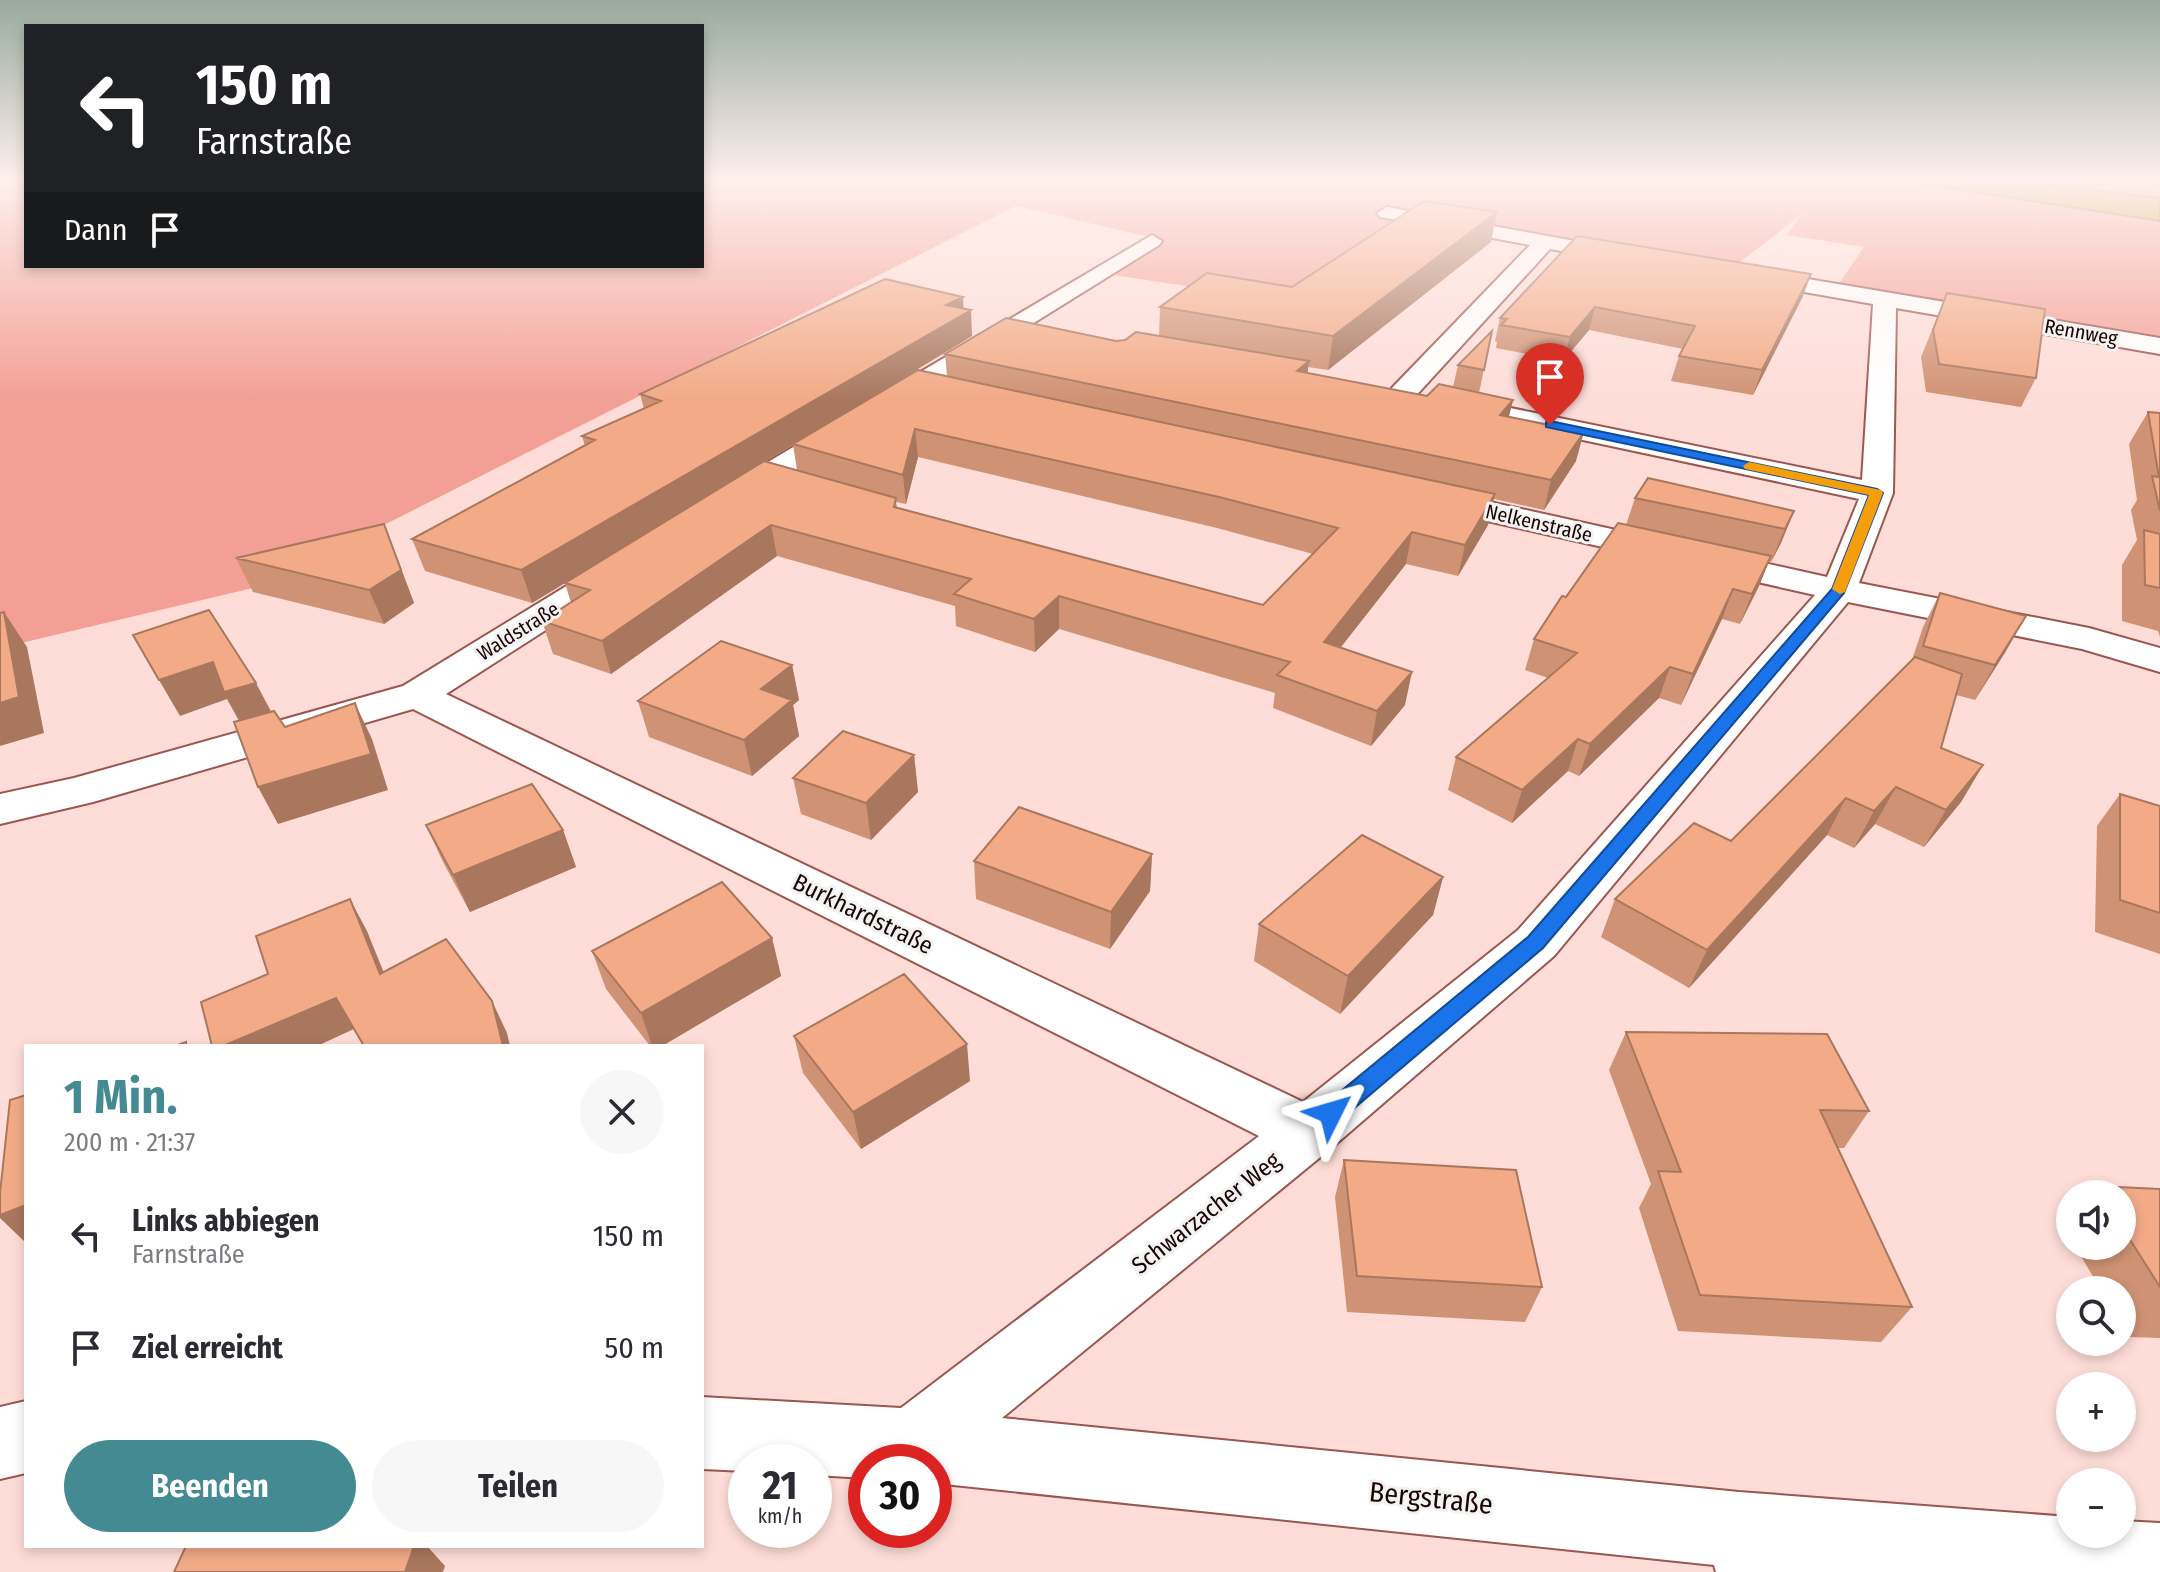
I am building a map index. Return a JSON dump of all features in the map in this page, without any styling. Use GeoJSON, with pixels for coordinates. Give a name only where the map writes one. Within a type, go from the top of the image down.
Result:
{"type":"FeatureCollection","features":[{"type":"Feature","properties":{"kind":"street"},"geometry":{"type":"LineString","coordinates":[[698,518],[1130,254]]}},
{"type":"Feature","properties":{"kind":"street"},"geometry":{"type":"LineString","coordinates":[[1402,394],[1533,254]]}},
{"type":"Feature","properties":{"kind":"street"},"geometry":{"type":"LineString","coordinates":[[1616,254],[1652,260]]}},
{"type":"Feature","properties":{"kind":"street","name":"Rennweg"},"geometry":{"type":"LineString","coordinates":[[1730,273],[2160,346]]}},
{"type":"Feature","properties":{"kind":"street","name":"Schwarzacher Weg"},"geometry":{"type":"LineString","coordinates":[[913,1444],[1308,1132],[1536,943],[1839,590],[1877,493],[1885,298]]}},
{"type":"Feature","properties":{"kind":"street"},"geometry":{"type":"LineString","coordinates":[[1013,326],[1060,334]]}},
{"type":"Feature","properties":{"kind":"street"},"geometry":{"type":"LineString","coordinates":[[918,385],[964,395]]}},
{"type":"Feature","properties":{"kind":"street"},"geometry":{"type":"LineString","coordinates":[[1371,388],[1877,493]]}},
{"type":"Feature","properties":{"kind":"street"},"geometry":{"type":"LineString","coordinates":[[765,476],[810,489]]}},
{"type":"Feature","properties":{"kind":"street","name":"Nelkenstraße"},"geometry":{"type":"LineString","coordinates":[[1409,494],[1839,590],[2089,639],[2160,660]]}},
{"type":"Feature","properties":{"kind":"street","name":"Waldstraße"},"geometry":{"type":"LineString","coordinates":[[0,809],[77,792],[417,695],[645,552]]}},
{"type":"Feature","properties":{"kind":"street","name":"Burkhardstraße"},"geometry":{"type":"LineString","coordinates":[[417,695],[1308,1132]]}},
{"type":"Feature","properties":{"kind":"street","name":"Bergstraße"},"geometry":{"type":"LineString","coordinates":[[704,1433],[895,1444]]}},
{"type":"Feature","properties":{"kind":"street"},"geometry":{"type":"LineString","coordinates":[[0,1443],[24,1437]]}},
{"type":"Feature","properties":{"kind":"street","name":"Bergstraße"},"geometry":{"type":"LineString","coordinates":[[952,1450],[1747,1551],[2160,1562]]}},
{"type":"Feature","properties":{"kind":"shaded area"},"geometry":{"type":"Polygon","coordinates":[[[0,254],[24,254],[24,268],[704,268],[704,254],[920,254],[265,585],[0,648],[0,254]]]}},
{"type":"Feature","properties":{"kind":"shaded area"},"geometry":{"type":"Polygon","coordinates":[[[1136,254],[1364,254],[1297,303],[1107,274],[1136,254]]]}},
{"type":"Feature","properties":{"kind":"shaded area"},"geometry":{"type":"Polygon","coordinates":[[[1641,254],[1750,254],[1730,270],[1641,254]]]}},
{"type":"Feature","properties":{"kind":"shaded area"},"geometry":{"type":"Polygon","coordinates":[[[1859,254],[2160,254],[2160,336],[1838,285],[1859,254]]]}},
{"type":"Feature","properties":{"kind":"building"},"geometry":{"type":"Polygon","coordinates":[[[1342,254],[1441,254],[1333,336],[1160,307],[1207,273],[1292,287],[1342,254]]]}},
{"type":"Feature","properties":{"kind":"building"},"geometry":{"type":"Polygon","coordinates":[[[1560,254],[1690,254],[1811,274],[1762,370],[1679,356],[1695,326],[1595,307],[1570,337],[1501,325],[1507,319],[1500,318],[1560,254]]]}},
{"type":"Feature","properties":{"kind":"building"},"geometry":{"type":"Polygon","coordinates":[[[885,279],[963,297],[946,305],[971,310],[521,570],[412,539],[595,440],[582,436],[661,401],[640,394],[885,279]]]}},
{"type":"Feature","properties":{"kind":"building"},"geometry":{"type":"Polygon","coordinates":[[[1947,293],[2045,309],[2036,378],[1939,364],[1933,330],[1947,293]]]}},
{"type":"Feature","properties":{"kind":"building"},"geometry":{"type":"Polygon","coordinates":[[[1006,318],[1116,341],[1125,340],[1136,332],[1309,361],[1297,371],[1427,396],[1439,384],[1513,400],[1500,415],[1584,432],[1551,480],[945,354],[1006,318]]]}},
{"type":"Feature","properties":{"kind":"building"},"geometry":{"type":"Polygon","coordinates":[[[1492,331],[1484,370],[1458,365],[1492,331]]]}},
{"type":"Feature","properties":{"kind":"building"},"geometry":{"type":"Polygon","coordinates":[[[918,370],[1495,494],[1465,545],[1412,532],[1324,642],[1412,672],[1377,711],[1277,675],[1290,662],[1059,596],[1034,619],[954,594],[971,579],[771,525],[602,641],[542,621],[590,590],[565,583],[764,461],[896,498],[894,507],[1263,605],[1338,528],[1219,497],[915,429],[903,475],[793,444],[918,370]]]}},
{"type":"Feature","properties":{"kind":"building"},"geometry":{"type":"Polygon","coordinates":[[[2148,412],[2160,413],[2160,511],[2152,476],[2159,477],[2148,412]]]}},
{"type":"Feature","properties":{"kind":"building"},"geometry":{"type":"Polygon","coordinates":[[[1648,478],[1794,511],[1785,529],[1635,498],[1648,478]]]}},
{"type":"Feature","properties":{"kind":"building"},"geometry":{"type":"Polygon","coordinates":[[[1618,523],[1771,556],[1752,594],[1733,589],[1693,674],[1670,667],[1590,744],[1578,739],[1522,790],[1456,757],[1577,653],[1534,639],[1562,596],[1566,597],[1618,523]]]}},
{"type":"Feature","properties":{"kind":"building"},"geometry":{"type":"Polygon","coordinates":[[[384,524],[401,570],[369,590],[236,558],[384,524]]]}},
{"type":"Feature","properties":{"kind":"building"},"geometry":{"type":"Polygon","coordinates":[[[2144,530],[2160,534],[2160,588],[2145,585],[2144,530]]]}},
{"type":"Feature","properties":{"kind":"building"},"geometry":{"type":"Polygon","coordinates":[[[1940,593],[2026,616],[1995,665],[1923,646],[1940,593]]]}},
{"type":"Feature","properties":{"kind":"building"},"geometry":{"type":"Polygon","coordinates":[[[209,610],[256,683],[224,692],[213,662],[159,680],[133,635],[209,610]]]}},
{"type":"Feature","properties":{"kind":"building"},"geometry":{"type":"Polygon","coordinates":[[[4,612],[19,697],[0,703],[0,613],[4,612]]]}},
{"type":"Feature","properties":{"kind":"building"},"geometry":{"type":"Polygon","coordinates":[[[721,641],[792,665],[761,689],[792,700],[744,740],[638,701],[721,641]]]}},
{"type":"Feature","properties":{"kind":"building"},"geometry":{"type":"Polygon","coordinates":[[[1915,657],[1962,674],[1941,748],[1983,765],[1946,810],[1896,787],[1874,811],[1846,798],[1707,950],[1615,899],[1694,823],[1731,841],[1915,657]]]}},
{"type":"Feature","properties":{"kind":"building"},"geometry":{"type":"Polygon","coordinates":[[[355,703],[371,754],[258,787],[234,722],[274,711],[285,727],[355,703]]]}},
{"type":"Feature","properties":{"kind":"building"},"geometry":{"type":"Polygon","coordinates":[[[843,731],[914,755],[866,803],[793,778],[843,731]]]}},
{"type":"Feature","properties":{"kind":"building"},"geometry":{"type":"Polygon","coordinates":[[[532,784],[563,830],[453,875],[426,825],[532,784]]]}},
{"type":"Feature","properties":{"kind":"building"},"geometry":{"type":"Polygon","coordinates":[[[2120,794],[2160,806],[2160,913],[2120,900],[2120,794]]]}},
{"type":"Feature","properties":{"kind":"building"},"geometry":{"type":"Polygon","coordinates":[[[1019,807],[1152,854],[1111,912],[974,861],[1019,807]]]}},
{"type":"Feature","properties":{"kind":"building"},"geometry":{"type":"Polygon","coordinates":[[[1362,835],[1443,877],[1348,976],[1259,924],[1362,835]]]}},
{"type":"Feature","properties":{"kind":"building"},"geometry":{"type":"Polygon","coordinates":[[[722,882],[772,938],[641,1013],[592,951],[722,882]]]}},
{"type":"Feature","properties":{"kind":"building"},"geometry":{"type":"Polygon","coordinates":[[[350,899],[380,974],[446,939],[492,1001],[503,1044],[363,1044],[336,998],[228,1044],[212,1044],[201,1002],[268,974],[256,936],[350,899]]]}},
{"type":"Feature","properties":{"kind":"building"},"geometry":{"type":"Polygon","coordinates":[[[904,974],[967,1044],[853,1112],[794,1036],[904,974]]]}},
{"type":"Feature","properties":{"kind":"building"},"geometry":{"type":"Polygon","coordinates":[[[1626,1032],[1827,1034],[1869,1111],[1820,1110],[1912,1307],[1700,1295],[1658,1171],[1681,1172],[1626,1032]]]}},
{"type":"Feature","properties":{"kind":"building"},"geometry":{"type":"Polygon","coordinates":[[[24,1096],[24,1206],[0,1215],[0,1193],[10,1100],[24,1096]]]}},
{"type":"Feature","properties":{"kind":"building"},"geometry":{"type":"Polygon","coordinates":[[[1344,1160],[1516,1170],[1542,1287],[1357,1276],[1344,1160]]]}},
{"type":"Feature","properties":{"kind":"building"},"geometry":{"type":"Polygon","coordinates":[[[2136,1188],[2160,1189],[2160,1287],[2136,1249],[2136,1188]]]}},
{"type":"Feature","properties":{"kind":"building"},"geometry":{"type":"Polygon","coordinates":[[[185,1548],[413,1548],[405,1572],[174,1572],[185,1548]]]}},
{"type":"Feature","properties":{"kind":"slow traffic"},"geometry":{"type":"LineString","coordinates":[[1749,466],[1877,493],[1840,589]]}},
{"type":"Feature","properties":{"kind":"route"},"geometry":{"type":"LineString","coordinates":[[1331,1113],[1536,943],[1839,590],[1877,493],[1550,425]]}}]}
